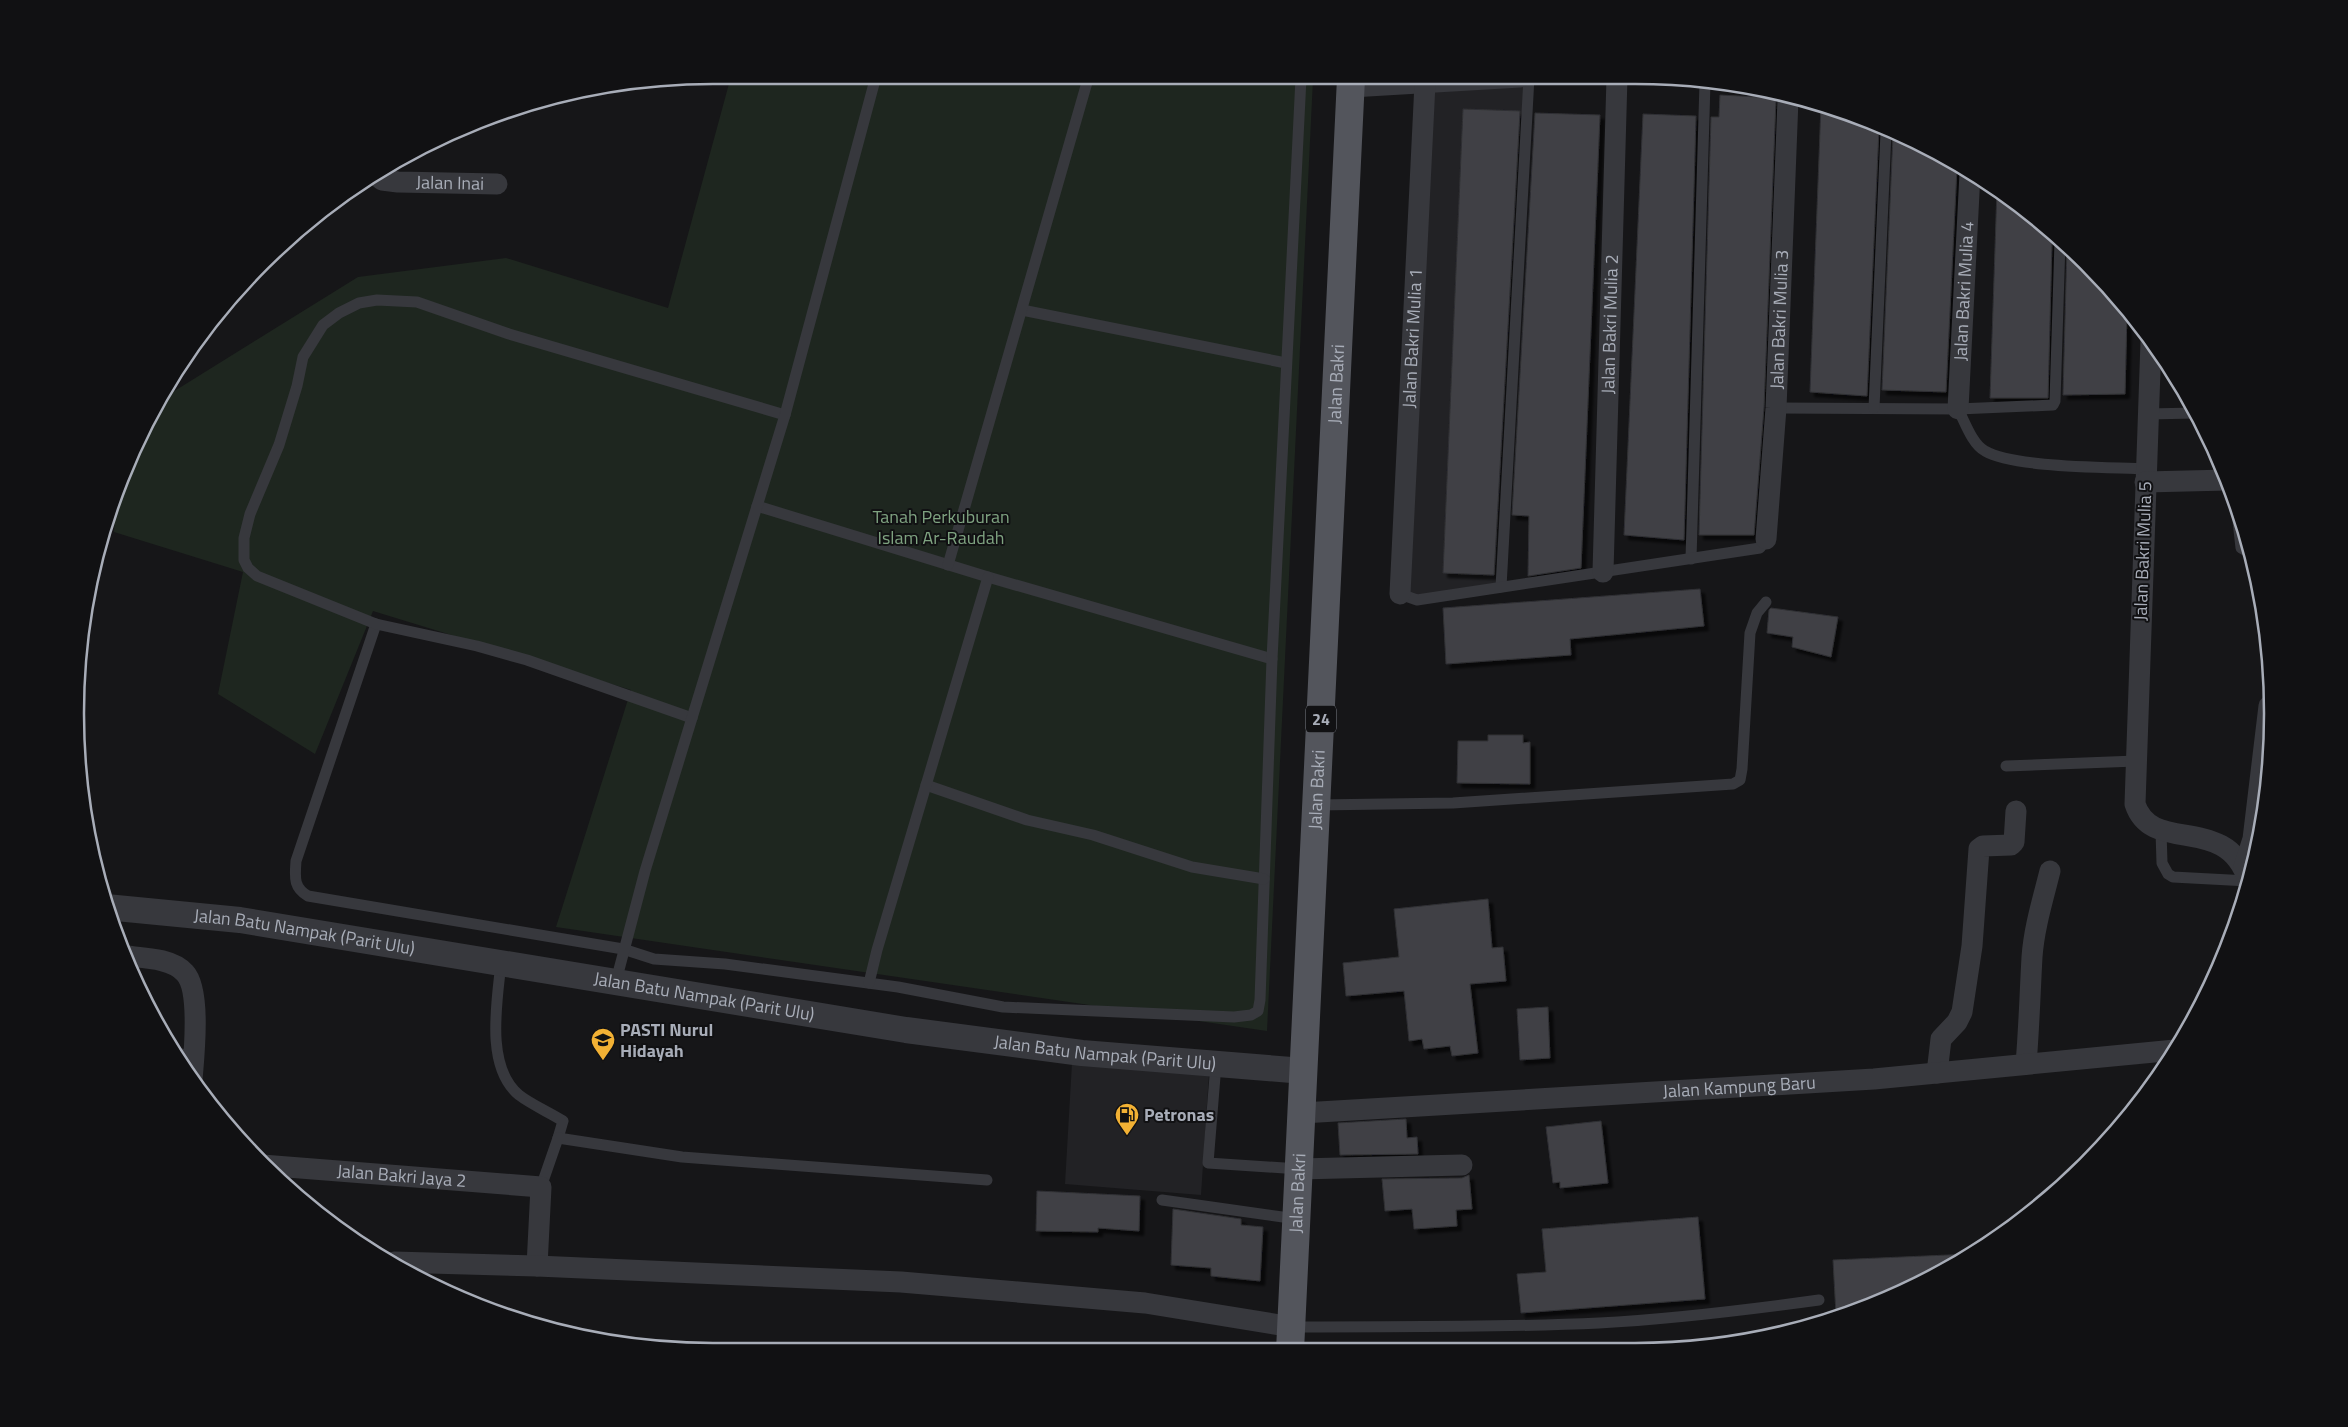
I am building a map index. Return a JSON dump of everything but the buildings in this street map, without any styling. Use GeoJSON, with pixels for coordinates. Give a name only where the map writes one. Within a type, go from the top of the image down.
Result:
{"type":"FeatureCollection","features":[{"type":"Feature","properties":{"kind":"main road","name":"Jalan Bakri"},"geometry":{"type":"LineString","coordinates":[[1291,1339],[1351,84]]}},
{"type":"Feature","properties":{"kind":"street","name":"Jalan Bakri Mulia 1"},"geometry":{"type":"LineString","coordinates":[[1400,594],[1425,84]]}},
{"type":"Feature","properties":{"kind":"street","name":"Jalan Bakri Mulia 2"},"geometry":{"type":"LineString","coordinates":[[1602,572],[1617,84]]}},
{"type":"Feature","properties":{"kind":"street","name":"Jalan Bakri Mulia 3"},"geometry":{"type":"LineString","coordinates":[[1766,539],[1776,408],[1788,103]]}},
{"type":"Feature","properties":{"kind":"street","name":"Jalan Inai"},"geometry":{"type":"LineString","coordinates":[[381,179],[398,182],[497,184]]}},
{"type":"Feature","properties":{"kind":"street","name":"Jalan Bakri Mulia 4"},"geometry":{"type":"LineString","coordinates":[[1958,409],[1970,181]]}},
{"type":"Feature","properties":{"kind":"street","name":"Jalan Bakri Mulia 5"},"geometry":{"type":"LineString","coordinates":[[2150,353],[2135,804],[2138,813],[2146,823],[2162,831]]}},
{"type":"Feature","properties":{"kind":"street"},"geometry":{"type":"LineString","coordinates":[[2146,476],[2219,480]]}},
{"type":"Feature","properties":{"kind":"street"},"geometry":{"type":"LineString","coordinates":[[2256,811],[2263,760]]}},
{"type":"Feature","properties":{"kind":"street"},"geometry":{"type":"LineString","coordinates":[[1937,1073],[1938,1048],[1941,1039],[1957,1022],[1962,1012],[1972,946],[1979,848],[1984,846],[2011,845],[2014,842],[2016,811]]}},
{"type":"Feature","properties":{"kind":"street"},"geometry":{"type":"LineString","coordinates":[[2162,831],[2212,840],[2225,846],[2244,872]]}},
{"type":"Feature","properties":{"kind":"street"},"geometry":{"type":"LineString","coordinates":[[2026,1064],[2032,994],[2032,957],[2037,924],[2050,871]]}},
{"type":"Feature","properties":{"kind":"street","name":"Jalan Batu Nampak (Parit Ulu)"},"geometry":{"type":"LineString","coordinates":[[115,908],[240,920],[916,1031],[1082,1053],[1304,1071]]}},
{"type":"Feature","properties":{"kind":"street"},"geometry":{"type":"LineString","coordinates":[[134,958],[175,966],[185,973],[190,982],[194,1007],[184,1054]]}},
{"type":"Feature","properties":{"kind":"street","name":"Jalan Kampung Baru"},"geometry":{"type":"LineString","coordinates":[[1302,1113],[1874,1079],[2166,1051]]}},
{"type":"Feature","properties":{"kind":"street"},"geometry":{"type":"LineString","coordinates":[[1299,1169],[1462,1164]]}},
{"type":"Feature","properties":{"kind":"street","name":"Jalan Bakri Jaya 2"},"geometry":{"type":"LineString","coordinates":[[276,1166],[541,1187]]}},
{"type":"Feature","properties":{"kind":"street"},"geometry":{"type":"LineString","coordinates":[[537,1266],[541,1187]]}},
{"type":"Feature","properties":{"kind":"street"},"geometry":{"type":"LineString","coordinates":[[405,1262],[537,1266],[902,1282],[1067,1295],[1179,1308],[1291,1339]]}},
{"type":"Feature","properties":{"kind":"lane"},"geometry":{"type":"LineString","coordinates":[[616,981],[623,949],[784,415],[874,84]]}},
{"type":"Feature","properties":{"kind":"lane"},"geometry":{"type":"LineString","coordinates":[[948,565],[1087,84]]}},
{"type":"Feature","properties":{"kind":"lane"},"geometry":{"type":"LineString","coordinates":[[376,624],[296,861],[295,881],[298,890],[308,896],[623,949],[654,959],[726,964],[898,987],[1003,1007],[1234,1017],[1251,1015],[1258,1011],[1260,1000],[1272,659],[1301,84]]}},
{"type":"Feature","properties":{"kind":"lane"},"geometry":{"type":"LineString","coordinates":[[1501,587],[1529,84]]}},
{"type":"Feature","properties":{"kind":"lane"},"geometry":{"type":"LineString","coordinates":[[1691,559],[1705,88]]}},
{"type":"Feature","properties":{"kind":"lane"},"geometry":{"type":"LineString","coordinates":[[1874,408],[1886,137]]}},
{"type":"Feature","properties":{"kind":"lane"},"geometry":{"type":"LineString","coordinates":[[1776,408],[1958,409],[2052,405],[2055,401],[2060,249]]}},
{"type":"Feature","properties":{"kind":"lane"},"geometry":{"type":"LineString","coordinates":[[692,718],[527,660],[477,646],[376,624],[258,576],[248,568],[244,560],[244,538],[248,522],[279,445],[297,386],[303,356],[323,325],[339,313],[359,304],[377,300],[417,302],[509,334],[784,415]]}},
{"type":"Feature","properties":{"kind":"lane"},"geometry":{"type":"LineString","coordinates":[[1022,310],[1286,363]]}},
{"type":"Feature","properties":{"kind":"lane"},"geometry":{"type":"LineString","coordinates":[[1958,409],[1972,436],[1984,451],[2009,460],[2146,476]]}},
{"type":"Feature","properties":{"kind":"lane"},"geometry":{"type":"LineString","coordinates":[[2148,414],[2187,413]]}},
{"type":"Feature","properties":{"kind":"lane"},"geometry":{"type":"LineString","coordinates":[[757,506],[988,577],[1272,659]]}},
{"type":"Feature","properties":{"kind":"lane"},"geometry":{"type":"LineString","coordinates":[[1400,594],[1416,600],[1691,559],[1760,548],[1766,539]]}},
{"type":"Feature","properties":{"kind":"lane"},"geometry":{"type":"LineString","coordinates":[[869,984],[988,577]]}},
{"type":"Feature","properties":{"kind":"lane"},"geometry":{"type":"LineString","coordinates":[[1317,805],[1453,803],[1733,784],[1740,780],[1742,769],[1750,633],[1757,613],[1766,602]]}},
{"type":"Feature","properties":{"kind":"lane"},"geometry":{"type":"LineString","coordinates":[[2006,766],[2136,761]]}},
{"type":"Feature","properties":{"kind":"lane"},"geometry":{"type":"LineString","coordinates":[[926,785],[1027,820],[1093,835],[1192,867],[1264,879]]}},
{"type":"Feature","properties":{"kind":"lane"},"geometry":{"type":"LineString","coordinates":[[2162,831],[2162,863],[2168,874],[2173,877],[2243,876]]}},
{"type":"Feature","properties":{"kind":"lane"},"geometry":{"type":"LineString","coordinates":[[501,962],[496,1016],[499,1060],[502,1074],[509,1086],[520,1096],[562,1121],[541,1187]]}},
{"type":"Feature","properties":{"kind":"lane"},"geometry":{"type":"LineString","coordinates":[[1216,1064],[1208,1163],[1299,1169]]}},
{"type":"Feature","properties":{"kind":"lane"},"geometry":{"type":"LineString","coordinates":[[558,1138],[682,1158],[987,1180]]}},
{"type":"Feature","properties":{"kind":"lane"},"geometry":{"type":"LineString","coordinates":[[1162,1200],[1297,1219]]}},
{"type":"Feature","properties":{"kind":"lane"},"geometry":{"type":"LineString","coordinates":[[1291,1339],[1601,1322],[1745,1310],[1819,1300]]}},
{"type":"Feature","properties":{"kind":"shaded area"},"geometry":{"type":"Polygon","coordinates":[[[1418,84],[1532,84],[1506,591],[1391,596],[1418,84]]]}},
{"type":"Feature","properties":{"kind":"shaded area"},"geometry":{"type":"Polygon","coordinates":[[[1072,1063],[1209,1074],[1201,1195],[1065,1184],[1072,1063]]]}},
{"type":"Feature","properties":{"kind":"green space","name":"Tanah Perkuburan Islam Ar-Raudah"},"geometry":{"type":"Polygon","coordinates":[[[729,84],[1313,84],[1267,1031],[556,927],[631,690],[373,611],[315,754],[218,694],[243,572],[114,532],[117,511],[132,473],[149,435],[172,392],[358,277],[506,258],[668,308],[729,84]]]}},
{"type":"Feature","properties":{"kind":"place","name":"PASTI Nurul Hidayah"},"geometry":{"type":"Point","coordinates":[603,1061]}},
{"type":"Feature","properties":{"kind":"place","name":"Petronas"},"geometry":{"type":"Point","coordinates":[1127,1136]}}]}
